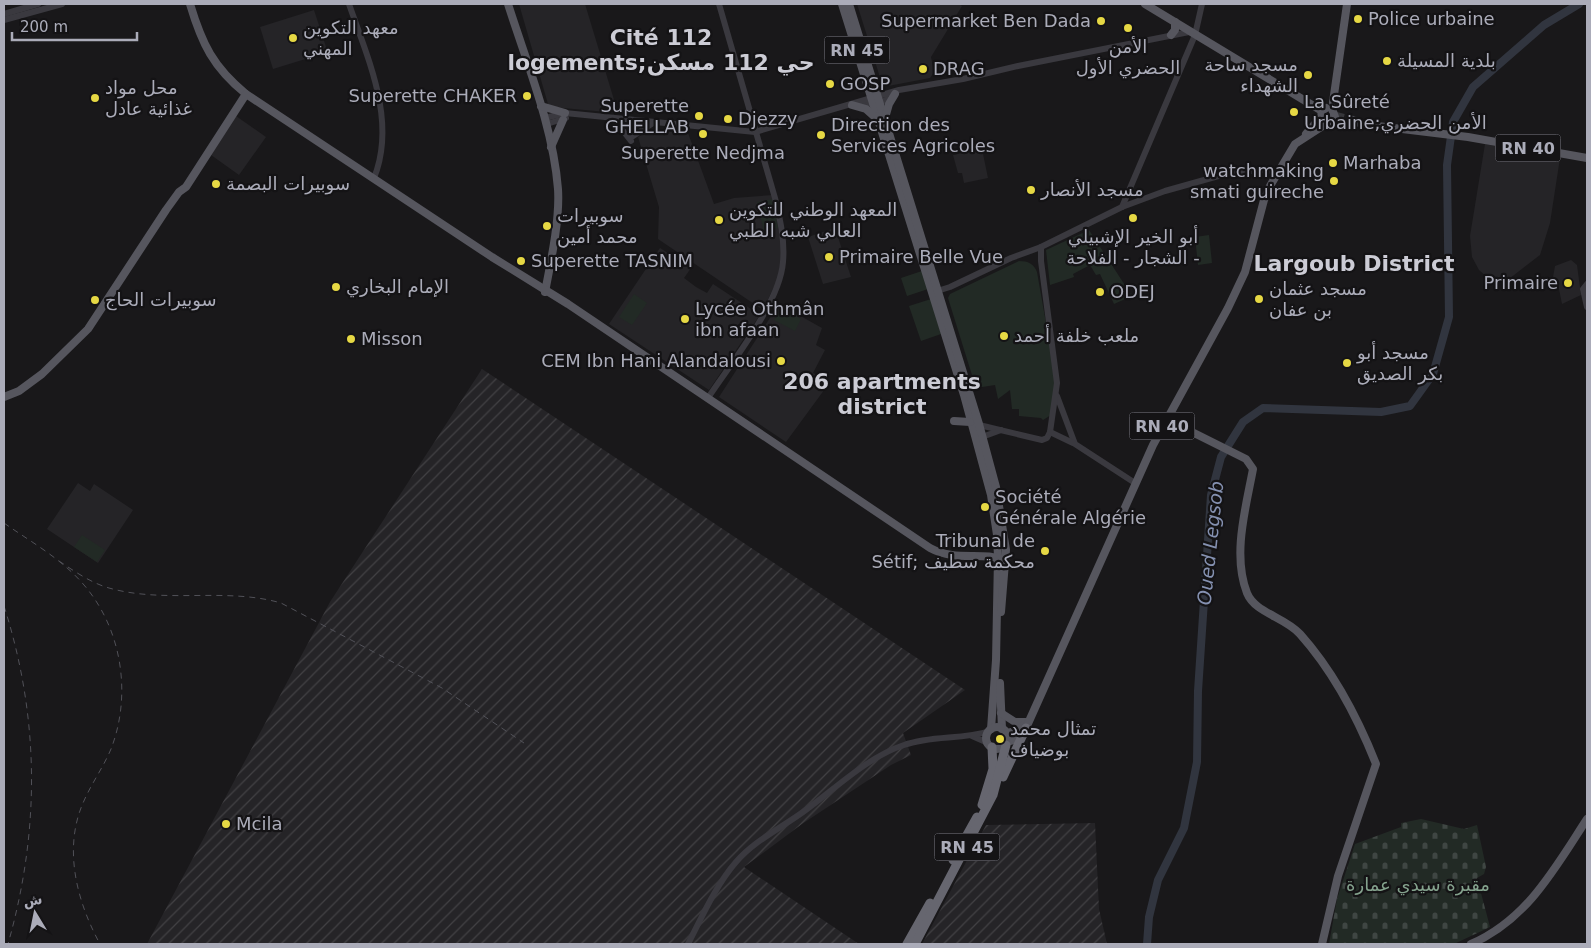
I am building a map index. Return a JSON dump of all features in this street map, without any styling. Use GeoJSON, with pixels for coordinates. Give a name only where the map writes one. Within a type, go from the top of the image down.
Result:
{"type":"FeatureCollection","features":[{"type":"Feature","properties":{"kind":"highway","name":"RN 40"},"geometry":{"type":"LineString","coordinates":[[993,795],[1027,723]]}},
{"type":"Feature","properties":{"kind":"highway","name":"RN 45"},"geometry":{"type":"LineString","coordinates":[[915,944],[993,795],[1006,744]]}},
{"type":"Feature","properties":{"kind":"highway","name":"RN 45"},"geometry":{"type":"LineString","coordinates":[[907,944],[985,799],[993,769],[990,745]]}},
{"type":"Feature","properties":{"kind":"main road"},"geometry":{"type":"LineString","coordinates":[[190,4],[202,40],[216,65],[229,80],[246,94],[708,398],[930,548],[951,557],[998,557],[1006,561]]}},
{"type":"Feature","properties":{"kind":"main road"},"geometry":{"type":"LineString","coordinates":[[508,4],[545,120],[551,147],[558,200],[545,292]]}},
{"type":"Feature","properties":{"kind":"main road"},"geometry":{"type":"LineString","coordinates":[[1145,4],[1330,113]]}},
{"type":"Feature","properties":{"kind":"main road"},"geometry":{"type":"LineString","coordinates":[[1330,113],[1347,4]]}},
{"type":"Feature","properties":{"kind":"main road","name":"RN 45"},"geometry":{"type":"LineString","coordinates":[[846,6],[973,423],[991,495],[998,557],[996,660],[991,730]]}},
{"type":"Feature","properties":{"kind":"main road"},"geometry":{"type":"LineString","coordinates":[[1171,35],[1175,30],[1174,22]]}},
{"type":"Feature","properties":{"kind":"main road"},"geometry":{"type":"LineString","coordinates":[[849,105],[866,110],[882,120],[897,92]]}},
{"type":"Feature","properties":{"kind":"main road"},"geometry":{"type":"LineString","coordinates":[[1330,113],[1334,92]]}},
{"type":"Feature","properties":{"kind":"main road"},"geometry":{"type":"LineString","coordinates":[[4,397],[19,391],[42,374],[95,319],[166,210],[179,192],[186,187],[246,94]]}},
{"type":"Feature","properties":{"kind":"main road"},"geometry":{"type":"LineString","coordinates":[[541,106],[566,116],[551,147]]}},
{"type":"Feature","properties":{"kind":"main road","name":"RN 40"},"geometry":{"type":"LineString","coordinates":[[1027,723],[1100,566],[1135,482],[1166,419],[1228,308],[1245,272],[1264,200],[1278,171],[1290,151],[1330,113]]}},
{"type":"Feature","properties":{"kind":"main road","name":"RN 40"},"geometry":{"type":"LineString","coordinates":[[1354,122],[1468,137],[1587,158]]}},
{"type":"Feature","properties":{"kind":"main road"},"geometry":{"type":"LineString","coordinates":[[1166,419],[1249,461],[1253,469],[1241,556],[1247,593],[1257,607],[1289,624],[1310,646],[1345,696],[1376,764],[1338,876],[1322,944]]}},
{"type":"Feature","properties":{"kind":"main road"},"geometry":{"type":"LineString","coordinates":[[954,420],[973,423]]}},
{"type":"Feature","properties":{"kind":"main road","name":"RN 45"},"geometry":{"type":"LineString","coordinates":[[973,423],[982,437],[999,501],[1006,561],[1001,612],[1001,713],[1004,731]]}},
{"type":"Feature","properties":{"kind":"main road"},"geometry":{"type":"LineString","coordinates":[[1001,713],[1015,722],[1027,723]]}},
{"type":"Feature","properties":{"kind":"main road"},"geometry":{"type":"LineString","coordinates":[[1027,723],[1017,739],[998,749],[990,745],[987,737],[991,730],[1004,731],[1022,728],[1027,723]]}},
{"type":"Feature","properties":{"kind":"main road"},"geometry":{"type":"LineString","coordinates":[[1004,731],[1006,744]]}},
{"type":"Feature","properties":{"kind":"main road"},"geometry":{"type":"LineString","coordinates":[[1471,944],[1507,924],[1535,896],[1587,819]]}},
{"type":"Feature","properties":{"kind":"street"},"geometry":{"type":"LineString","coordinates":[[4,14],[38,4]]}},
{"type":"Feature","properties":{"kind":"street"},"geometry":{"type":"LineString","coordinates":[[4,20],[62,4]]}},
{"type":"Feature","properties":{"kind":"street"},"geometry":{"type":"LineString","coordinates":[[350,4],[382,109],[383,134],[380,159],[374,178]]}},
{"type":"Feature","properties":{"kind":"street"},"geometry":{"type":"LineString","coordinates":[[708,398],[763,315],[778,286],[783,263],[782,226],[719,4]]}},
{"type":"Feature","properties":{"kind":"street"},"geometry":{"type":"LineString","coordinates":[[1122,207],[1202,4]]}},
{"type":"Feature","properties":{"kind":"street"},"geometry":{"type":"LineString","coordinates":[[545,120],[549,117],[566,116],[614,118],[755,132],[849,105],[875,100],[897,92],[1171,35],[1192,33]]}},
{"type":"Feature","properties":{"kind":"street"},"geometry":{"type":"LineString","coordinates":[[736,130],[749,120],[749,112]]}},
{"type":"Feature","properties":{"kind":"street"},"geometry":{"type":"LineString","coordinates":[[614,118],[630,140],[652,123]]}},
{"type":"Feature","properties":{"kind":"street"},"geometry":{"type":"LineString","coordinates":[[934,292],[1042,247],[1122,207],[1201,179],[1242,171],[1278,171]]}},
{"type":"Feature","properties":{"kind":"street"},"geometry":{"type":"LineString","coordinates":[[973,423],[1042,440],[1047,438],[1050,432],[1056,395],[1056,367],[1041,261],[1042,247]]}},
{"type":"Feature","properties":{"kind":"street"},"geometry":{"type":"LineString","coordinates":[[1030,251],[1041,261]]}},
{"type":"Feature","properties":{"kind":"street"},"geometry":{"type":"LineString","coordinates":[[1587,284],[1583,289],[1587,306]]}},
{"type":"Feature","properties":{"kind":"street"},"geometry":{"type":"LineString","coordinates":[[1056,395],[1074,444]]}},
{"type":"Feature","properties":{"kind":"street"},"geometry":{"type":"LineString","coordinates":[[982,437],[1002,430]]}},
{"type":"Feature","properties":{"kind":"street"},"geometry":{"type":"LineString","coordinates":[[1050,432],[1074,444],[1135,482]]}},
{"type":"Feature","properties":{"kind":"street"},"geometry":{"type":"LineString","coordinates":[[688,944],[732,868],[761,840],[895,748],[930,737],[970,736],[991,730]]}},
{"type":"Feature","properties":{"kind":"street"},"geometry":{"type":"LineString","coordinates":[[970,736],[990,745]]}},
{"type":"Feature","properties":{"kind":"shaded area"},"geometry":{"type":"Polygon","coordinates":[[[519,4],[585,4],[618,113],[552,107],[548,104],[519,4]]]}},
{"type":"Feature","properties":{"kind":"shaded area"},"geometry":{"type":"Polygon","coordinates":[[[857,4],[958,4],[962,6],[931,57],[934,72],[930,78],[883,87],[857,4]]]}},
{"type":"Feature","properties":{"kind":"shaded area","name":"معهد التكوين المهني"},"geometry":{"type":"Polygon","coordinates":[[[314,10],[327,50],[325,53],[273,69],[260,27],[314,10]]]}},
{"type":"Feature","properties":{"kind":"shaded area"},"geometry":{"type":"Polygon","coordinates":[[[236,116],[266,137],[239,175],[211,155],[236,116]]]}},
{"type":"Feature","properties":{"kind":"shaded area","name":"المعهد الوطني للتكوين العالي شبه الطبي"},"geometry":{"type":"Polygon","coordinates":[[[651,130],[688,133],[714,204],[734,198],[773,195],[782,250],[779,276],[763,310],[658,239],[659,207],[638,137],[651,130]]]}},
{"type":"Feature","properties":{"kind":"shaded area"},"geometry":{"type":"Polygon","coordinates":[[[1485,144],[1560,158],[1550,223],[1540,255],[1505,282],[1487,277],[1479,270],[1472,257],[1470,236],[1485,144]]]}},
{"type":"Feature","properties":{"kind":"shaded area"},"geometry":{"type":"Polygon","coordinates":[[[982,149],[988,178],[964,183],[962,173],[958,173],[953,155],[982,149]]]}},
{"type":"Feature","properties":{"kind":"shaded area","name":"Primaire Belle Vue"},"geometry":{"type":"Polygon","coordinates":[[[835,228],[851,277],[823,284],[808,237],[835,228]]]}},
{"type":"Feature","properties":{"kind":"shaded area","name":"Lycée Othmân ibn afaan"},"geometry":{"type":"Polygon","coordinates":[[[660,248],[691,268],[684,278],[696,287],[707,293],[713,284],[760,315],[709,390],[609,324],[660,248]]]}},
{"type":"Feature","properties":{"kind":"shaded area","name":"Primaire"},"geometry":{"type":"Polygon","coordinates":[[[1571,260],[1577,265],[1581,295],[1562,304],[1559,289],[1553,277],[1555,266],[1571,260]]]}},
{"type":"Feature","properties":{"kind":"shaded area","name":"CEM Ibn Hani Alandalousi"},"geometry":{"type":"Polygon","coordinates":[[[779,304],[822,328],[816,345],[825,350],[813,373],[830,382],[786,442],[719,397],[779,304]]]}},
{"type":"Feature","properties":{"kind":"shaded area"},"geometry":{"type":"Polygon","coordinates":[[[482,369],[965,690],[903,733],[911,755],[891,765],[802,824],[744,867],[859,944],[147,944],[330,602],[482,369]]]}},
{"type":"Feature","properties":{"kind":"shaded area"},"geometry":{"type":"Polygon","coordinates":[[[78,483],[90,491],[94,484],[133,510],[98,563],[47,529],[78,483]]]}},
{"type":"Feature","properties":{"kind":"shaded area"},"geometry":{"type":"Polygon","coordinates":[[[1095,823],[1099,909],[1107,944],[922,944],[986,825],[1095,823]]]}},
{"type":"Feature","properties":{"kind":"green space"},"geometry":{"type":"Polygon","coordinates":[[[772,199],[778,228],[764,232],[757,202],[772,199]]]}},
{"type":"Feature","properties":{"kind":"green space"},"geometry":{"type":"Polygon","coordinates":[[[1089,230],[1132,296],[1114,304],[1100,274],[1096,275],[1090,265],[1073,274],[1074,277],[1050,285],[1046,250],[1089,230]]]}},
{"type":"Feature","properties":{"kind":"green space"},"geometry":{"type":"Polygon","coordinates":[[[1209,235],[1212,263],[1198,265],[1195,237],[1209,235]]]}},
{"type":"Feature","properties":{"kind":"green space","name":"ملعب خلفة أحمد"},"geometry":{"type":"Polygon","coordinates":[[[1019,261],[1030,264],[1037,272],[1056,380],[1051,415],[1043,420],[1041,418],[1019,416],[1019,409],[1012,409],[1010,390],[998,399],[995,385],[976,388],[948,298],[950,294],[1019,261]]]}},
{"type":"Feature","properties":{"kind":"green space"},"geometry":{"type":"Polygon","coordinates":[[[922,271],[928,289],[907,296],[901,278],[922,271]]]}},
{"type":"Feature","properties":{"kind":"green space"},"geometry":{"type":"Polygon","coordinates":[[[634,294],[647,303],[632,325],[619,317],[634,294]]]}},
{"type":"Feature","properties":{"kind":"green space"},"geometry":{"type":"Polygon","coordinates":[[[931,299],[941,334],[921,341],[909,306],[931,299]]]}},
{"type":"Feature","properties":{"kind":"green space"},"geometry":{"type":"Polygon","coordinates":[[[781,308],[801,319],[795,331],[774,320],[781,308]]]}},
{"type":"Feature","properties":{"kind":"green space"},"geometry":{"type":"Polygon","coordinates":[[[82,535],[105,550],[97,562],[74,547],[82,535]]]}},
{"type":"Feature","properties":{"kind":"green space","name":"مقبرة سيدي عمارة"},"geometry":{"type":"Polygon","coordinates":[[[1421,819],[1464,829],[1477,825],[1486,867],[1484,874],[1477,878],[1490,927],[1454,944],[1329,944],[1337,899],[1355,844],[1401,827],[1401,823],[1421,819]]]}},
{"type":"Feature","properties":{"kind":"waterway","name":"Oued Legsob"},"geometry":{"type":"LineString","coordinates":[[1147,944],[1149,917],[1158,880],[1184,828],[1197,762],[1198,691],[1211,495],[1221,457],[1243,422],[1263,408],[1381,412],[1410,406],[1433,374],[1449,317],[1447,165],[1453,122],[1473,87],[1544,25],[1579,4]]}},
{"type":"Feature","properties":{"kind":"tunnel"},"geometry":{"type":"LineString","coordinates":[[1336,116],[1353,120]]}},
{"type":"Feature","properties":{"kind":"railway"},"geometry":{"type":"LineString","coordinates":[[4,523],[46,551],[84,585],[97,602],[107,622],[115,642],[120,663],[121,707],[117,728],[108,756],[83,803],[74,839],[75,875],[79,893],[100,944]]}},
{"type":"Feature","properties":{"kind":"railway"},"geometry":{"type":"LineString","coordinates":[[59,561],[96,583],[130,593],[174,596],[239,596],[281,603],[442,688],[524,743]]}},
{"type":"Feature","properties":{"kind":"railway"},"geometry":{"type":"LineString","coordinates":[[4,606],[16,648],[24,691],[30,733],[32,775],[26,859],[8,944]]}},
{"type":"Feature","properties":{"kind":"place","name":"Police urbaine"},"geometry":{"type":"Point","coordinates":[1358,19]}},
{"type":"Feature","properties":{"kind":"place","name":"Supermarket Ben Dada"},"geometry":{"type":"Point","coordinates":[1101,21]}},
{"type":"Feature","properties":{"kind":"place","name":"الأمن الحضري الأول"},"geometry":{"type":"Point","coordinates":[1128,28]}},
{"type":"Feature","properties":{"kind":"place","name":"معهد التكوين المهني"},"geometry":{"type":"Point","coordinates":[293,38]}},
{"type":"Feature","properties":{"kind":"place","name":"بلدية المسيلة"},"geometry":{"type":"Point","coordinates":[1387,61]}},
{"type":"Feature","properties":{"kind":"place","name":"DRAG"},"geometry":{"type":"Point","coordinates":[923,69]}},
{"type":"Feature","properties":{"kind":"place","name":"مسجد ساحة الشهداء"},"geometry":{"type":"Point","coordinates":[1308,75]}},
{"type":"Feature","properties":{"kind":"place","name":"GOSP"},"geometry":{"type":"Point","coordinates":[830,84]}},
{"type":"Feature","properties":{"kind":"place","name":"Superette CHAKER"},"geometry":{"type":"Point","coordinates":[527,96]}},
{"type":"Feature","properties":{"kind":"place","name":"محل مواد غذائية عادل"},"geometry":{"type":"Point","coordinates":[95,98]}},
{"type":"Feature","properties":{"kind":"place","name":"La Sûreté Urbaine;الأمن الحضري"},"geometry":{"type":"Point","coordinates":[1294,112]}},
{"type":"Feature","properties":{"kind":"place","name":"Superette GHELLAB"},"geometry":{"type":"Point","coordinates":[699,116]}},
{"type":"Feature","properties":{"kind":"place","name":"Djezzy"},"geometry":{"type":"Point","coordinates":[728,119]}},
{"type":"Feature","properties":{"kind":"place","name":"Superette Nedjma"},"geometry":{"type":"Point","coordinates":[703,134]}},
{"type":"Feature","properties":{"kind":"place","name":"Direction des Services Agricoles"},"geometry":{"type":"Point","coordinates":[821,135]}},
{"type":"Feature","properties":{"kind":"place","name":"Marhaba"},"geometry":{"type":"Point","coordinates":[1333,163]}},
{"type":"Feature","properties":{"kind":"place","name":"watchmaking smati guireche"},"geometry":{"type":"Point","coordinates":[1334,181]}},
{"type":"Feature","properties":{"kind":"place","name":"سوبيرات البصمة"},"geometry":{"type":"Point","coordinates":[216,184]}},
{"type":"Feature","properties":{"kind":"place","name":"مسجد الأنصار"},"geometry":{"type":"Point","coordinates":[1031,190]}},
{"type":"Feature","properties":{"kind":"place","name":"أبو الخير الإشبيلي الشجار - الفلاحة -"},"geometry":{"type":"Point","coordinates":[1133,218]}},
{"type":"Feature","properties":{"kind":"place","name":"المعهد الوطني للتكوين العالي شبه الطبي"},"geometry":{"type":"Point","coordinates":[719,220]}},
{"type":"Feature","properties":{"kind":"place","name":"سوبيرات محمد أمين"},"geometry":{"type":"Point","coordinates":[547,226]}},
{"type":"Feature","properties":{"kind":"place","name":"Primaire Belle Vue"},"geometry":{"type":"Point","coordinates":[829,257]}},
{"type":"Feature","properties":{"kind":"place","name":"Superette TASNIM"},"geometry":{"type":"Point","coordinates":[521,261]}},
{"type":"Feature","properties":{"kind":"place","name":"Primaire"},"geometry":{"type":"Point","coordinates":[1568,283]}},
{"type":"Feature","properties":{"kind":"place","name":"الإمام البخاري"},"geometry":{"type":"Point","coordinates":[336,287]}},
{"type":"Feature","properties":{"kind":"place","name":"ODEJ"},"geometry":{"type":"Point","coordinates":[1100,292]}},
{"type":"Feature","properties":{"kind":"place","name":"مسجد عثمان بن عفان"},"geometry":{"type":"Point","coordinates":[1259,299]}},
{"type":"Feature","properties":{"kind":"place","name":"سوبيرات الحاج"},"geometry":{"type":"Point","coordinates":[95,300]}},
{"type":"Feature","properties":{"kind":"place","name":"Lycée Othmân ibn afaan"},"geometry":{"type":"Point","coordinates":[685,319]}},
{"type":"Feature","properties":{"kind":"place","name":"ملعب خلفة أحمد"},"geometry":{"type":"Point","coordinates":[1004,336]}},
{"type":"Feature","properties":{"kind":"place","name":"Misson"},"geometry":{"type":"Point","coordinates":[351,339]}},
{"type":"Feature","properties":{"kind":"place","name":"CEM Ibn Hani Alandalousi"},"geometry":{"type":"Point","coordinates":[781,361]}},
{"type":"Feature","properties":{"kind":"place","name":"مسجد أبو بكر الصديق"},"geometry":{"type":"Point","coordinates":[1347,363]}},
{"type":"Feature","properties":{"kind":"place","name":"Société Générale Algérie"},"geometry":{"type":"Point","coordinates":[985,507]}},
{"type":"Feature","properties":{"kind":"place","name":"Tribunal de Sétif; محكمة سطيف"},"geometry":{"type":"Point","coordinates":[1045,551]}},
{"type":"Feature","properties":{"kind":"place","name":"تمثال محمد بوضياف"},"geometry":{"type":"Point","coordinates":[1000,739]}},
{"type":"Feature","properties":{"kind":"place","name":"Mcila"},"geometry":{"type":"Point","coordinates":[226,824]}},
{"type":"Feature","properties":{"kind":"district","name":"Cité 112 logements;حي 112 مسكن"},"geometry":{"type":"Point","coordinates":[661,50]}},
{"type":"Feature","properties":{"kind":"district","name":"Largoub District"},"geometry":{"type":"Point","coordinates":[1354,263]}},
{"type":"Feature","properties":{"kind":"district","name":"206 apartments district"},"geometry":{"type":"Point","coordinates":[882,394]}}]}
